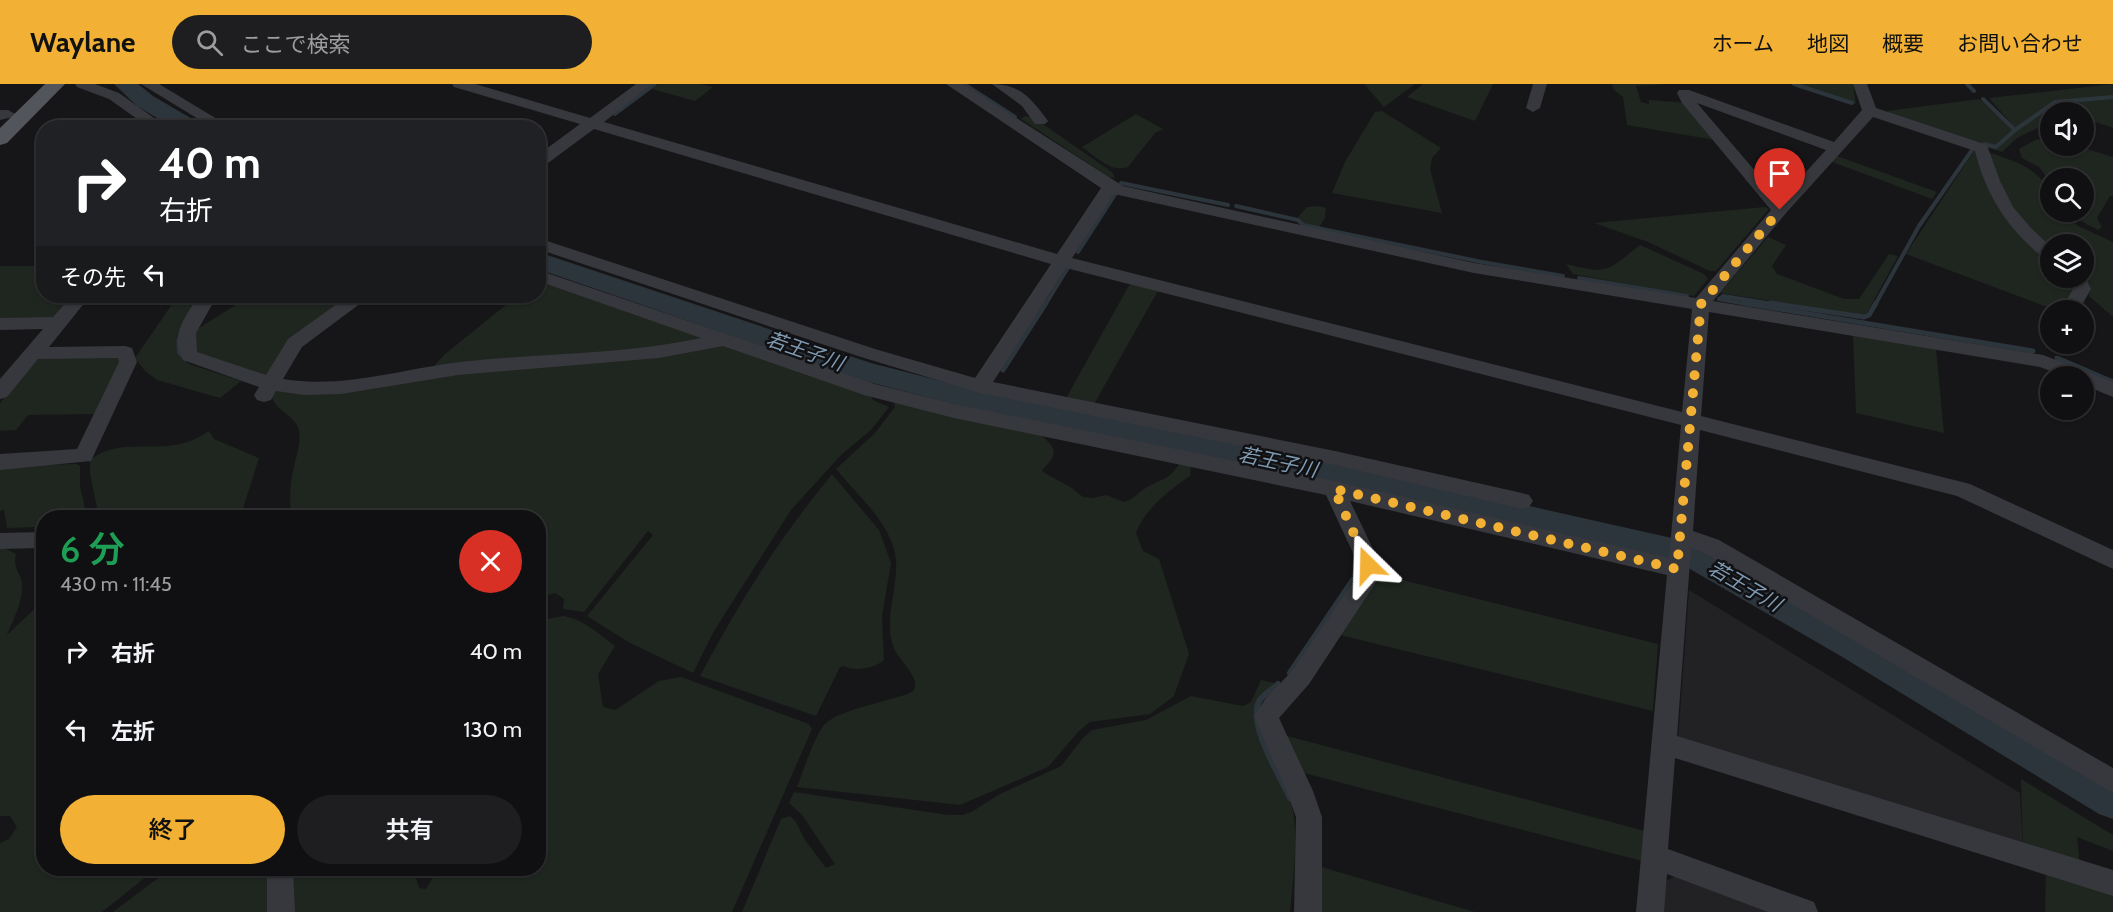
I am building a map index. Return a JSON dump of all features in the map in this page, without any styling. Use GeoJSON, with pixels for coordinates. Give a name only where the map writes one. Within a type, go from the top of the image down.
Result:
{"type":"FeatureCollection","features":[{"type":"Feature","properties":{"kind":"main road"},"geometry":{"type":"LineString","coordinates":[[3,117],[39,84]]}},
{"type":"Feature","properties":{"kind":"main road"},"geometry":{"type":"LineString","coordinates":[[0,139],[56,84]]}},
{"type":"Feature","properties":{"kind":"street"},"geometry":{"type":"LineString","coordinates":[[82,84],[114,96],[149,120]]}},
{"type":"Feature","properties":{"kind":"street"},"geometry":{"type":"LineString","coordinates":[[148,84],[211,120]]}},
{"type":"Feature","properties":{"kind":"street"},"geometry":{"type":"LineString","coordinates":[[459,84],[597,120],[1064,258],[1690,415],[1960,479],[2113,549]]}},
{"type":"Feature","properties":{"kind":"street"},"geometry":{"type":"LineString","coordinates":[[489,84],[597,120]]}},
{"type":"Feature","properties":{"kind":"street"},"geometry":{"type":"LineString","coordinates":[[546,157],[645,84]]}},
{"type":"Feature","properties":{"kind":"street"},"geometry":{"type":"LineString","coordinates":[[953,84],[1110,187],[1474,268],[2043,361],[2055,366]]}},
{"type":"Feature","properties":{"kind":"street"},"geometry":{"type":"LineString","coordinates":[[999,84],[1027,103],[1040,121]]}},
{"type":"Feature","properties":{"kind":"street"},"geometry":{"type":"LineString","coordinates":[[1533,108],[1540,84]]}},
{"type":"Feature","properties":{"kind":"street"},"geometry":{"type":"LineString","coordinates":[[1860,84],[1870,111]]}},
{"type":"Feature","properties":{"kind":"street"},"geometry":{"type":"LineString","coordinates":[[1780,210],[1684,93],[1836,148]]}},
{"type":"Feature","properties":{"kind":"street"},"geometry":{"type":"LineString","coordinates":[[1650,912],[1677,567],[1701,304],[1780,210],[1870,111]]}},
{"type":"Feature","properties":{"kind":"street"},"geometry":{"type":"LineString","coordinates":[[1870,111],[1982,148],[1987,172],[2012,220],[2040,245]]}},
{"type":"Feature","properties":{"kind":"street"},"geometry":{"type":"LineString","coordinates":[[980,386],[1110,187]]}},
{"type":"Feature","properties":{"kind":"street"},"geometry":{"type":"LineString","coordinates":[[546,246],[868,354],[980,386],[1335,458],[1522,501]]}},
{"type":"Feature","properties":{"kind":"street"},"geometry":{"type":"LineString","coordinates":[[546,277],[871,390],[954,411],[1334,489],[1677,567]]}},
{"type":"Feature","properties":{"kind":"street"},"geometry":{"type":"LineString","coordinates":[[0,393],[75,303]]}},
{"type":"Feature","properties":{"kind":"street"},"geometry":{"type":"LineString","coordinates":[[204,303],[187,335],[186,351],[200,360],[268,388],[351,385],[460,369],[645,354],[726,339]]}},
{"type":"Feature","properties":{"kind":"street"},"geometry":{"type":"LineString","coordinates":[[268,388],[296,343],[350,303]]}},
{"type":"Feature","properties":{"kind":"street"},"geometry":{"type":"LineString","coordinates":[[0,324],[58,323]]}},
{"type":"Feature","properties":{"kind":"street"},"geometry":{"type":"LineString","coordinates":[[0,462],[84,456],[128,362],[125,352],[33,353]]}},
{"type":"Feature","properties":{"kind":"street"},"geometry":{"type":"LineString","coordinates":[[2043,361],[2047,354]]}},
{"type":"Feature","properties":{"kind":"street"},"geometry":{"type":"LineString","coordinates":[[2094,382],[2113,390]]}},
{"type":"Feature","properties":{"kind":"street"},"geometry":{"type":"LineString","coordinates":[[1690,415],[1963,490],[2113,560]]}},
{"type":"Feature","properties":{"kind":"street"},"geometry":{"type":"LineString","coordinates":[[1308,912],[1309,817],[1306,804],[1271,734],[1266,716],[1275,701],[1293,687],[1301,677],[1369,576],[1364,553],[1334,489]]}},
{"type":"Feature","properties":{"kind":"street"},"geometry":{"type":"LineString","coordinates":[[1680,538],[1711,546],[2113,781]]}},
{"type":"Feature","properties":{"kind":"street"},"geometry":{"type":"LineString","coordinates":[[0,541],[36,540]]}},
{"type":"Feature","properties":{"kind":"street"},"geometry":{"type":"LineString","coordinates":[[1664,743],[2113,883]]}},
{"type":"Feature","properties":{"kind":"street"},"geometry":{"type":"LineString","coordinates":[[1654,857],[1804,912]]}},
{"type":"Feature","properties":{"kind":"street"},"geometry":{"type":"LineString","coordinates":[[280,876],[281,912]]}},
{"type":"Feature","properties":{"kind":"shaded area"},"geometry":{"type":"Polygon","coordinates":[[[659,84],[701,84],[713,87],[695,101],[652,89],[659,84]]]}},
{"type":"Feature","properties":{"kind":"shaded area"},"geometry":{"type":"Polygon","coordinates":[[[1364,84],[1415,84],[1384,107],[1364,84]]]}},
{"type":"Feature","properties":{"kind":"shaded area"},"geometry":{"type":"Polygon","coordinates":[[[1423,84],[1493,84],[1475,121],[1407,97],[1423,84]]]}},
{"type":"Feature","properties":{"kind":"shaded area"},"geometry":{"type":"Polygon","coordinates":[[[1612,84],[1668,84],[1636,86],[1641,102],[1649,104],[1649,100],[1687,103],[1721,141],[1627,125],[1623,97],[1614,90],[1612,84]]]}},
{"type":"Feature","properties":{"kind":"shaded area"},"geometry":{"type":"Polygon","coordinates":[[[1796,84],[1853,84],[1856,104],[1796,84]]]}},
{"type":"Feature","properties":{"kind":"shaded area"},"geometry":{"type":"Polygon","coordinates":[[[2113,84],[2113,128],[2094,121],[2094,102],[2040,102],[2040,127],[2017,138],[2002,152],[1982,146],[1984,144],[1997,148],[2017,130],[1989,98],[2113,84]]]}},
{"type":"Feature","properties":{"kind":"shaded area"},"geometry":{"type":"Polygon","coordinates":[[[1979,99],[2013,129],[1995,146],[1983,143],[1979,145],[1887,114],[1887,111],[1979,99]]]}},
{"type":"Feature","properties":{"kind":"shaded area"},"geometry":{"type":"Polygon","coordinates":[[[1382,111],[1441,148],[1432,158],[1430,169],[1442,213],[1332,193],[1345,162],[1375,112],[1382,111]]]}},
{"type":"Feature","properties":{"kind":"shaded area"},"geometry":{"type":"Polygon","coordinates":[[[1136,114],[1163,129],[1155,133],[1128,167],[1109,166],[1082,147],[1136,114]]]}},
{"type":"Feature","properties":{"kind":"shaded area"},"geometry":{"type":"Polygon","coordinates":[[[1025,116],[1034,118],[1112,172],[1115,178],[1109,177],[1021,119],[1025,116]]]}},
{"type":"Feature","properties":{"kind":"shaded area"},"geometry":{"type":"Polygon","coordinates":[[[2040,139],[2040,156],[2094,156],[2094,151],[2113,157],[2113,196],[2110,196],[2097,218],[2102,227],[2098,230],[2083,222],[2094,222],[2094,168],[2040,168],[2022,158],[2019,149],[2040,139]]]}},
{"type":"Feature","properties":{"kind":"shaded area"},"geometry":{"type":"Polygon","coordinates":[[[1974,151],[1978,153],[2032,244],[2040,250],[2040,288],[2075,288],[2068,300],[2040,300],[2040,304],[1906,254],[1974,151]]]}},
{"type":"Feature","properties":{"kind":"shaded area"},"geometry":{"type":"Polygon","coordinates":[[[1991,153],[2025,166],[2040,178],[2040,222],[2074,222],[2113,242],[2113,317],[2089,296],[2090,288],[2094,288],[2094,234],[2040,234],[2040,241],[2017,221],[1988,154],[1991,153]]]}},
{"type":"Feature","properties":{"kind":"shaded area"},"geometry":{"type":"Polygon","coordinates":[[[1837,156],[1937,192],[1932,199],[1832,162],[1837,156]]]}},
{"type":"Feature","properties":{"kind":"shaded area"},"geometry":{"type":"Polygon","coordinates":[[[1307,207],[1326,208],[1325,218],[1319,227],[1304,224],[1298,217],[1307,207]]]}},
{"type":"Feature","properties":{"kind":"shaded area"},"geometry":{"type":"Polygon","coordinates":[[[1765,207],[1769,209],[1716,271],[1710,271],[1648,242],[1594,223],[1765,207]]]}},
{"type":"Feature","properties":{"kind":"shaded area"},"geometry":{"type":"Polygon","coordinates":[[[1768,237],[1786,245],[1772,266],[1777,274],[1844,299],[1859,299],[1889,254],[1898,256],[1867,313],[1862,315],[1720,293],[1768,237]]]}},
{"type":"Feature","properties":{"kind":"shaded area"},"geometry":{"type":"Polygon","coordinates":[[[1640,245],[1704,274],[1708,279],[1694,296],[1573,274],[1566,264],[1600,270],[1621,260],[1640,245]]]}},
{"type":"Feature","properties":{"kind":"shaded area"},"geometry":{"type":"Polygon","coordinates":[[[0,266],[36,266],[36,303],[68,303],[57,315],[49,319],[0,319],[0,266]]]}},
{"type":"Feature","properties":{"kind":"shaded area"},"geometry":{"type":"Polygon","coordinates":[[[546,282],[707,337],[703,343],[430,370],[445,354],[508,303],[546,303],[546,282]]]}},
{"type":"Feature","properties":{"kind":"shaded area"},"geometry":{"type":"Polygon","coordinates":[[[1131,282],[1159,289],[1093,406],[1065,400],[1131,282]]]}},
{"type":"Feature","properties":{"kind":"shaded area"},"geometry":{"type":"Polygon","coordinates":[[[173,303],[197,303],[177,338],[176,353],[189,364],[241,381],[220,398],[157,380],[145,371],[135,358],[173,303]]]}},
{"type":"Feature","properties":{"kind":"shaded area"},"geometry":{"type":"Polygon","coordinates":[[[239,303],[345,303],[272,375],[265,377],[199,356],[189,340],[191,333],[239,303]]]}},
{"type":"Feature","properties":{"kind":"shaded area"},"geometry":{"type":"Polygon","coordinates":[[[1853,335],[1936,349],[1944,433],[1856,413],[1853,335]]]}},
{"type":"Feature","properties":{"kind":"shaded area"},"geometry":{"type":"Polygon","coordinates":[[[731,346],[871,396],[873,400],[889,407],[871,430],[841,455],[791,510],[714,631],[693,673],[630,643],[587,616],[653,535],[648,531],[584,612],[563,609],[564,599],[555,593],[546,596],[546,510],[290,510],[291,486],[300,435],[296,424],[274,402],[272,390],[731,346]]]}},
{"type":"Feature","properties":{"kind":"shaded area"},"geometry":{"type":"Polygon","coordinates":[[[120,356],[123,360],[97,414],[28,415],[16,430],[0,431],[0,403],[34,361],[42,358],[120,356]]]}},
{"type":"Feature","properties":{"kind":"shaded area"},"geometry":{"type":"Polygon","coordinates":[[[894,402],[1039,433],[1054,451],[1052,459],[1042,470],[1043,472],[1072,488],[1083,497],[1093,498],[1106,495],[1124,502],[1169,476],[1180,463],[1191,465],[1190,476],[1152,508],[1136,533],[1143,551],[1159,559],[1189,654],[1174,696],[1150,714],[1090,722],[1079,731],[1048,767],[960,805],[797,787],[813,744],[825,724],[845,713],[914,690],[914,679],[895,651],[891,636],[890,625],[896,571],[893,547],[873,511],[836,469],[875,433],[895,407],[894,402]]]}},
{"type":"Feature","properties":{"kind":"shaded area"},"geometry":{"type":"Polygon","coordinates":[[[209,431],[214,439],[259,458],[243,510],[98,510],[90,474],[90,460],[113,449],[175,445],[193,440],[209,431]]]}},
{"type":"Feature","properties":{"kind":"shaded area"},"geometry":{"type":"Polygon","coordinates":[[[76,464],[80,466],[80,486],[85,510],[36,510],[36,527],[7,528],[4,510],[0,511],[0,466],[76,464]]]}},
{"type":"Feature","properties":{"kind":"shaded area"},"geometry":{"type":"Polygon","coordinates":[[[832,474],[879,530],[891,563],[882,616],[884,660],[865,668],[840,667],[816,716],[700,676],[761,572],[795,522],[832,474]]]}},
{"type":"Feature","properties":{"kind":"shaded area"},"geometry":{"type":"Polygon","coordinates":[[[0,546],[16,554],[15,564],[22,585],[19,604],[7,635],[36,608],[36,876],[147,876],[102,912],[0,912],[0,843],[9,839],[17,827],[10,816],[0,816],[0,546]]]}},
{"type":"Feature","properties":{"kind":"shaded area"},"geometry":{"type":"Polygon","coordinates":[[[1375,573],[1658,644],[1653,711],[1340,635],[1375,573]]]}},
{"type":"Feature","properties":{"kind":"shaded area"},"geometry":{"type":"Polygon","coordinates":[[[1689,590],[2020,793],[2023,848],[1678,740],[1689,590]]]}},
{"type":"Feature","properties":{"kind":"shaded area"},"geometry":{"type":"Polygon","coordinates":[[[563,616],[570,618],[597,632],[615,646],[598,674],[603,707],[615,710],[659,681],[681,677],[809,724],[812,729],[732,912],[287,912],[285,876],[415,876],[419,888],[426,889],[434,876],[546,876],[546,619],[563,616]]]}},
{"type":"Feature","properties":{"kind":"shaded area"},"geometry":{"type":"Polygon","coordinates":[[[1261,680],[1275,683],[1258,699],[1254,711],[1256,725],[1260,740],[1283,785],[1293,811],[1295,834],[1290,912],[742,912],[781,819],[790,816],[796,822],[805,840],[826,868],[835,864],[802,815],[789,803],[794,792],[948,815],[963,815],[998,795],[1061,766],[1092,730],[1146,720],[1191,696],[1243,706],[1251,702],[1261,680]]]}},
{"type":"Feature","properties":{"kind":"shaded area"},"geometry":{"type":"Polygon","coordinates":[[[1276,733],[1645,831],[1642,861],[1296,771],[1276,733]]]}},
{"type":"Feature","properties":{"kind":"shaded area"},"geometry":{"type":"Polygon","coordinates":[[[2021,779],[2113,835],[2113,851],[2077,837],[2080,866],[2023,848],[2021,779]]]}},
{"type":"Feature","properties":{"kind":"shaded area"},"geometry":{"type":"Polygon","coordinates":[[[1318,866],[1475,912],[1320,912],[1318,866]]]}},
{"type":"Feature","properties":{"kind":"shaded area"},"geometry":{"type":"Polygon","coordinates":[[[2046,868],[2113,890],[2113,912],[2045,912],[2046,868]]]}},
{"type":"Feature","properties":{"kind":"shaded area"},"geometry":{"type":"Polygon","coordinates":[[[1678,875],[1781,912],[1662,912],[1664,882],[1678,875]]]}},
{"type":"Feature","properties":{"kind":"shaded area"},"geometry":{"type":"Polygon","coordinates":[[[161,876],[273,876],[275,912],[113,912],[161,876]]]}},
{"type":"Feature","properties":{"kind":"waterway","name":"若王子川"},"geometry":{"type":"LineString","coordinates":[[125,84],[145,101],[177,120]]}},
{"type":"Feature","properties":{"kind":"waterway"},"geometry":{"type":"LineString","coordinates":[[615,114],[655,84]]}},
{"type":"Feature","properties":{"kind":"waterway"},"geometry":{"type":"LineString","coordinates":[[964,84],[1015,117]]}},
{"type":"Feature","properties":{"kind":"waterway"},"geometry":{"type":"LineString","coordinates":[[1794,84],[1852,103]]}},
{"type":"Feature","properties":{"kind":"waterway"},"geometry":{"type":"LineString","coordinates":[[1967,84],[1974,91]]}},
{"type":"Feature","properties":{"kind":"waterway"},"geometry":{"type":"LineString","coordinates":[[2015,130],[2055,102],[2113,97]]}},
{"type":"Feature","properties":{"kind":"waterway"},"geometry":{"type":"LineString","coordinates":[[1983,99],[2015,130]]}},
{"type":"Feature","properties":{"kind":"waterway"},"geometry":{"type":"LineString","coordinates":[[1984,144],[1996,147],[2015,130]]}},
{"type":"Feature","properties":{"kind":"waterway"},"geometry":{"type":"LineString","coordinates":[[1875,305],[1919,226],[1972,150]]}},
{"type":"Feature","properties":{"kind":"waterway"},"geometry":{"type":"LineString","coordinates":[[1121,183],[1228,205]]}},
{"type":"Feature","properties":{"kind":"waterway"},"geometry":{"type":"LineString","coordinates":[[1078,252],[1116,193]]}},
{"type":"Feature","properties":{"kind":"waterway"},"geometry":{"type":"LineString","coordinates":[[1236,206],[1298,220],[1303,225],[1482,262],[1563,276]]}},
{"type":"Feature","properties":{"kind":"waterway","name":"若王子川"},"geometry":{"type":"LineString","coordinates":[[546,263],[864,371],[964,397],[1333,473],[1691,554],[1851,645],[2113,801]]}},
{"type":"Feature","properties":{"kind":"waterway"},"geometry":{"type":"LineString","coordinates":[[1045,305],[1069,266]]}},
{"type":"Feature","properties":{"kind":"waterway"},"geometry":{"type":"LineString","coordinates":[[1579,278],[1687,296]]}},
{"type":"Feature","properties":{"kind":"waterway"},"geometry":{"type":"LineString","coordinates":[[1752,305],[1719,299],[1723,296],[1780,305]]}},
{"type":"Feature","properties":{"kind":"waterway"},"geometry":{"type":"LineString","coordinates":[[1003,370],[1046,303]]}},
{"type":"Feature","properties":{"kind":"waterway"},"geometry":{"type":"LineString","coordinates":[[1743,303],[2033,351]]}},
{"type":"Feature","properties":{"kind":"waterway"},"geometry":{"type":"LineString","coordinates":[[1770,303],[1864,317],[1869,315],[1876,303]]}},
{"type":"Feature","properties":{"kind":"waterway","name":"若王子川"},"geometry":{"type":"LineString","coordinates":[[740,337],[753,333]]}},
{"type":"Feature","properties":{"kind":"waterway"},"geometry":{"type":"LineString","coordinates":[[179,340],[179,352],[185,358]]}},
{"type":"Feature","properties":{"kind":"waterway"},"geometry":{"type":"LineString","coordinates":[[2057,358],[2113,382]]}},
{"type":"Feature","properties":{"kind":"waterway","name":"若王子川"},"geometry":{"type":"LineString","coordinates":[[983,401],[987,395]]}},
{"type":"Feature","properties":{"kind":"waterway","name":"若王子川"},"geometry":{"type":"LineString","coordinates":[[1332,480],[1333,473]]}},
{"type":"Feature","properties":{"kind":"waterway"},"geometry":{"type":"LineString","coordinates":[[1290,673],[1353,580]]}},
{"type":"Feature","properties":{"kind":"waterway"},"geometry":{"type":"LineString","coordinates":[[1278,684],[1260,700],[1257,722],[1266,749],[1290,798]]}},
{"type":"Feature","properties":{"kind":"route"},"geometry":{"type":"LineString","coordinates":[[1368,565],[1334,489],[1677,569],[1701,304],[1780,210]]}}]}
